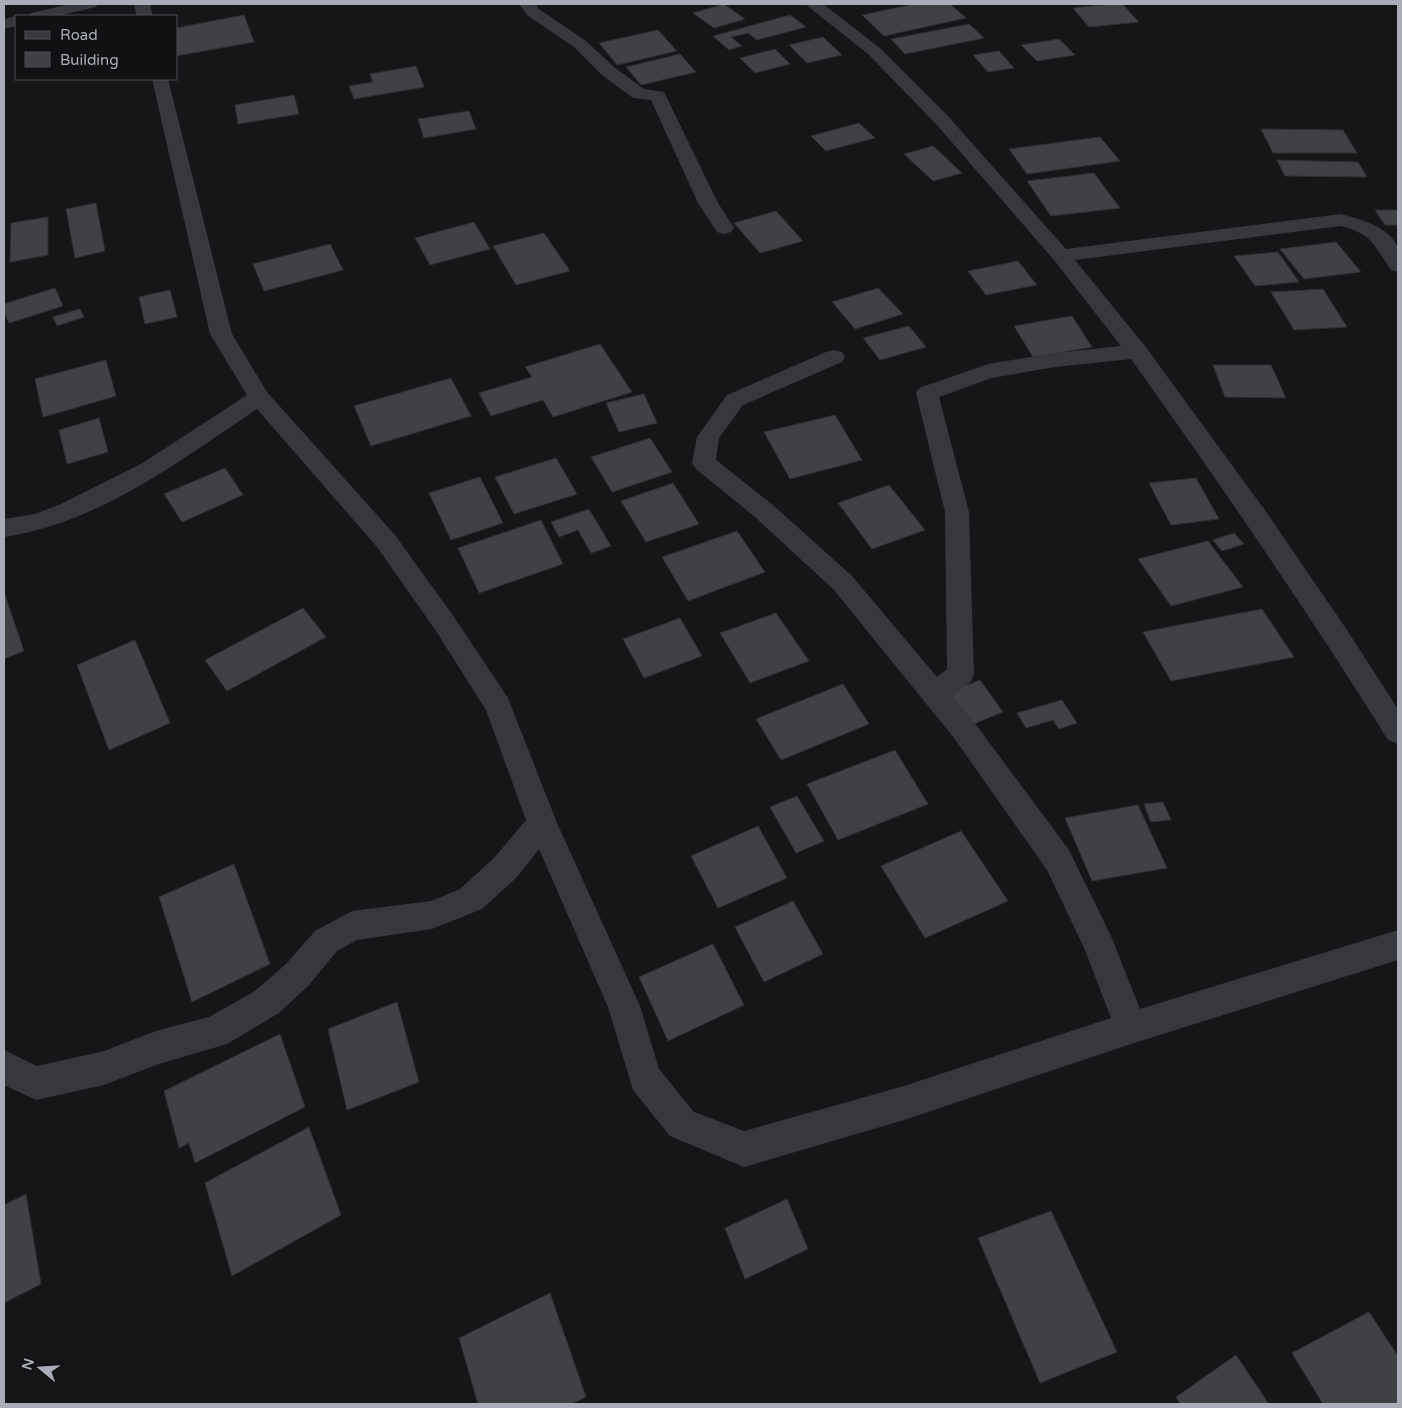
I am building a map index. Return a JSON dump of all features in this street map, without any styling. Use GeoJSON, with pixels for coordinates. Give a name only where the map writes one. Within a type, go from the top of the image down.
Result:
{"type":"FeatureCollection","features":[{"type":"Feature","properties":{"kind":"street"},"geometry":{"type":"LineString","coordinates":[[41,15],[90,4]]}},
{"type":"Feature","properties":{"kind":"street"},"geometry":{"type":"LineString","coordinates":[[527,4],[533,12],[580,44],[608,72],[638,94],[658,96],[708,203],[724,228]]}},
{"type":"Feature","properties":{"kind":"street"},"geometry":{"type":"LineString","coordinates":[[813,4],[874,51],[942,120],[1061,256],[1137,351],[1258,519],[1338,637],[1398,732]]}},
{"type":"Feature","properties":{"kind":"street"},"geometry":{"type":"LineString","coordinates":[[160,80],[221,334],[259,397],[386,542],[445,624],[498,706],[542,823],[624,1006],[645,1078],[682,1124],[744,1149],[904,1103],[1131,1028],[1398,945]]}},
{"type":"Feature","properties":{"kind":"street"},"geometry":{"type":"LineString","coordinates":[[1061,256],[1341,220],[1363,225],[1380,236],[1393,254],[1398,266]]}},
{"type":"Feature","properties":{"kind":"street"},"geometry":{"type":"LineString","coordinates":[[934,694],[961,674],[958,531],[957,512],[926,393],[988,371],[1055,360],[1137,351]]}},
{"type":"Feature","properties":{"kind":"street"},"geometry":{"type":"LineString","coordinates":[[834,357],[735,400],[708,436],[704,463],[764,511],[843,584],[964,730],[1058,860],[1100,947],[1131,1028]]}},
{"type":"Feature","properties":{"kind":"street"},"geometry":{"type":"LineString","coordinates":[[4,528],[38,522],[62,513],[114,488],[149,470],[259,397]]}},
{"type":"Feature","properties":{"kind":"street"},"geometry":{"type":"LineString","coordinates":[[4,1067],[36,1083],[104,1068],[159,1047],[216,1032],[268,1002],[296,975],[326,941],[352,926],[432,915],[471,899],[506,866],[542,823]]}},
{"type":"Feature","properties":{"kind":"building"},"geometry":{"type":"Polygon","coordinates":[[[724,4],[745,19],[714,28],[693,13],[724,4]]]}},
{"type":"Feature","properties":{"kind":"building"},"geometry":{"type":"Polygon","coordinates":[[[915,4],[950,4],[966,18],[884,36],[862,15],[915,4]]]}},
{"type":"Feature","properties":{"kind":"building"},"geometry":{"type":"Polygon","coordinates":[[[1122,4],[1139,22],[1089,27],[1073,8],[1122,4]]]}},
{"type":"Feature","properties":{"kind":"building"},"geometry":{"type":"Polygon","coordinates":[[[244,15],[254,42],[178,56],[178,28],[244,15]]]}},
{"type":"Feature","properties":{"kind":"building"},"geometry":{"type":"Polygon","coordinates":[[[790,15],[806,27],[757,40],[748,33],[731,37],[742,46],[729,50],[713,36],[790,15]]]}},
{"type":"Feature","properties":{"kind":"building"},"geometry":{"type":"Polygon","coordinates":[[[969,24],[984,38],[905,54],[891,39],[969,24]]]}},
{"type":"Feature","properties":{"kind":"building"},"geometry":{"type":"Polygon","coordinates":[[[658,30],[677,51],[617,65],[599,43],[658,30]]]}},
{"type":"Feature","properties":{"kind":"building"},"geometry":{"type":"Polygon","coordinates":[[[823,37],[842,55],[807,63],[789,45],[823,37]]]}},
{"type":"Feature","properties":{"kind":"building"},"geometry":{"type":"Polygon","coordinates":[[[1059,39],[1075,55],[1037,61],[1021,45],[1059,39]]]}},
{"type":"Feature","properties":{"kind":"building"},"geometry":{"type":"Polygon","coordinates":[[[775,49],[790,64],[755,73],[740,58],[775,49]]]}},
{"type":"Feature","properties":{"kind":"building"},"geometry":{"type":"Polygon","coordinates":[[[999,51],[1014,68],[988,72],[973,55],[999,51]]]}},
{"type":"Feature","properties":{"kind":"building"},"geometry":{"type":"Polygon","coordinates":[[[680,54],[696,72],[641,85],[626,67],[680,54]]]}},
{"type":"Feature","properties":{"kind":"building"},"geometry":{"type":"Polygon","coordinates":[[[416,66],[424,87],[354,99],[349,86],[373,82],[370,74],[416,66]]]}},
{"type":"Feature","properties":{"kind":"building"},"geometry":{"type":"Polygon","coordinates":[[[294,95],[299,114],[238,124],[235,105],[294,95]]]}},
{"type":"Feature","properties":{"kind":"building"},"geometry":{"type":"Polygon","coordinates":[[[469,111],[476,129],[424,138],[418,119],[469,111]]]}},
{"type":"Feature","properties":{"kind":"building"},"geometry":{"type":"Polygon","coordinates":[[[859,123],[875,138],[826,151],[811,136],[859,123]]]}},
{"type":"Feature","properties":{"kind":"building"},"geometry":{"type":"Polygon","coordinates":[[[1261,129],[1343,130],[1357,153],[1273,153],[1261,129]]]}},
{"type":"Feature","properties":{"kind":"building"},"geometry":{"type":"Polygon","coordinates":[[[1100,137],[1120,161],[1027,174],[1009,149],[1100,137]]]}},
{"type":"Feature","properties":{"kind":"building"},"geometry":{"type":"Polygon","coordinates":[[[933,146],[962,173],[933,181],[904,154],[933,146]]]}},
{"type":"Feature","properties":{"kind":"building"},"geometry":{"type":"Polygon","coordinates":[[[1277,160],[1358,162],[1367,177],[1285,176],[1277,160]]]}},
{"type":"Feature","properties":{"kind":"building"},"geometry":{"type":"Polygon","coordinates":[[[1094,173],[1120,208],[1051,216],[1027,181],[1094,173]]]}},
{"type":"Feature","properties":{"kind":"building"},"geometry":{"type":"Polygon","coordinates":[[[96,203],[105,251],[75,258],[66,209],[96,203]]]}},
{"type":"Feature","properties":{"kind":"building"},"geometry":{"type":"Polygon","coordinates":[[[1375,210],[1398,210],[1398,225],[1385,225],[1375,210]]]}},
{"type":"Feature","properties":{"kind":"building"},"geometry":{"type":"Polygon","coordinates":[[[776,211],[803,241],[760,253],[734,223],[776,211]]]}},
{"type":"Feature","properties":{"kind":"building"},"geometry":{"type":"Polygon","coordinates":[[[48,217],[48,255],[10,262],[11,223],[48,217]]]}},
{"type":"Feature","properties":{"kind":"building"},"geometry":{"type":"Polygon","coordinates":[[[474,222],[490,249],[430,265],[415,238],[474,222]]]}},
{"type":"Feature","properties":{"kind":"building"},"geometry":{"type":"Polygon","coordinates":[[[544,233],[570,271],[516,285],[493,246],[544,233]]]}},
{"type":"Feature","properties":{"kind":"building"},"geometry":{"type":"Polygon","coordinates":[[[1336,242],[1361,272],[1304,279],[1280,249],[1336,242]]]}},
{"type":"Feature","properties":{"kind":"building"},"geometry":{"type":"Polygon","coordinates":[[[330,244],[343,270],[264,291],[253,264],[330,244]]]}},
{"type":"Feature","properties":{"kind":"building"},"geometry":{"type":"Polygon","coordinates":[[[1278,252],[1299,282],[1255,286],[1234,256],[1278,252]]]}},
{"type":"Feature","properties":{"kind":"building"},"geometry":{"type":"Polygon","coordinates":[[[1018,261],[1037,285],[986,295],[968,271],[1018,261]]]}},
{"type":"Feature","properties":{"kind":"building"},"geometry":{"type":"Polygon","coordinates":[[[55,288],[63,306],[9,323],[4,312],[4,304],[55,288]]]}},
{"type":"Feature","properties":{"kind":"building"},"geometry":{"type":"Polygon","coordinates":[[[878,288],[903,314],[855,329],[832,302],[878,288]]]}},
{"type":"Feature","properties":{"kind":"building"},"geometry":{"type":"Polygon","coordinates":[[[1323,289],[1347,327],[1294,330],[1271,292],[1323,289]]]}},
{"type":"Feature","properties":{"kind":"building"},"geometry":{"type":"Polygon","coordinates":[[[170,290],[177,317],[145,324],[139,297],[170,290]]]}},
{"type":"Feature","properties":{"kind":"building"},"geometry":{"type":"Polygon","coordinates":[[[80,309],[84,317],[57,326],[53,317],[80,309]]]}},
{"type":"Feature","properties":{"kind":"building"},"geometry":{"type":"Polygon","coordinates":[[[1072,316],[1092,347],[1033,357],[1014,326],[1072,316]]]}},
{"type":"Feature","properties":{"kind":"building"},"geometry":{"type":"Polygon","coordinates":[[[909,326],[926,347],[880,360],[863,338],[909,326]]]}},
{"type":"Feature","properties":{"kind":"building"},"geometry":{"type":"Polygon","coordinates":[[[600,344],[632,392],[553,417],[543,400],[491,416],[479,393],[532,377],[525,367],[600,344]]]}},
{"type":"Feature","properties":{"kind":"building"},"geometry":{"type":"Polygon","coordinates":[[[106,360],[116,396],[43,417],[35,379],[106,360]]]}},
{"type":"Feature","properties":{"kind":"building"},"geometry":{"type":"Polygon","coordinates":[[[1213,365],[1271,365],[1286,398],[1225,397],[1213,365]]]}},
{"type":"Feature","properties":{"kind":"building"},"geometry":{"type":"Polygon","coordinates":[[[451,378],[471,416],[371,446],[354,406],[451,378]]]}},
{"type":"Feature","properties":{"kind":"building"},"geometry":{"type":"Polygon","coordinates":[[[644,394],[657,423],[619,432],[606,403],[644,394]]]}},
{"type":"Feature","properties":{"kind":"building"},"geometry":{"type":"Polygon","coordinates":[[[835,415],[862,460],[790,479],[764,432],[835,415]]]}},
{"type":"Feature","properties":{"kind":"building"},"geometry":{"type":"Polygon","coordinates":[[[99,418],[108,452],[67,464],[59,430],[99,418]]]}},
{"type":"Feature","properties":{"kind":"building"},"geometry":{"type":"Polygon","coordinates":[[[650,438],[672,472],[612,492],[591,457],[650,438]]]}},
{"type":"Feature","properties":{"kind":"building"},"geometry":{"type":"Polygon","coordinates":[[[556,458],[577,494],[514,514],[495,477],[556,458]]]}},
{"type":"Feature","properties":{"kind":"building"},"geometry":{"type":"Polygon","coordinates":[[[225,468],[243,495],[182,522],[164,494],[225,468]]]}},
{"type":"Feature","properties":{"kind":"building"},"geometry":{"type":"Polygon","coordinates":[[[480,477],[503,523],[451,540],[429,493],[480,477]]]}},
{"type":"Feature","properties":{"kind":"building"},"geometry":{"type":"Polygon","coordinates":[[[1196,478],[1219,519],[1171,525],[1149,483],[1196,478]]]}},
{"type":"Feature","properties":{"kind":"building"},"geometry":{"type":"Polygon","coordinates":[[[673,483],[699,524],[646,542],[621,501],[673,483]]]}},
{"type":"Feature","properties":{"kind":"building"},"geometry":{"type":"Polygon","coordinates":[[[889,485],[925,530],[872,549],[838,503],[889,485]]]}},
{"type":"Feature","properties":{"kind":"building"},"geometry":{"type":"Polygon","coordinates":[[[589,509],[611,546],[591,553],[578,530],[559,537],[551,522],[589,509]]]}},
{"type":"Feature","properties":{"kind":"building"},"geometry":{"type":"Polygon","coordinates":[[[541,520],[563,564],[479,593],[458,548],[541,520]]]}},
{"type":"Feature","properties":{"kind":"building"},"geometry":{"type":"Polygon","coordinates":[[[737,531],[765,572],[688,601],[662,557],[737,531]]]}},
{"type":"Feature","properties":{"kind":"building"},"geometry":{"type":"Polygon","coordinates":[[[1234,533],[1244,544],[1222,551],[1213,540],[1234,533]]]}},
{"type":"Feature","properties":{"kind":"building"},"geometry":{"type":"Polygon","coordinates":[[[1208,541],[1243,587],[1171,606],[1138,559],[1208,541]]]}},
{"type":"Feature","properties":{"kind":"building"},"geometry":{"type":"Polygon","coordinates":[[[4,592],[24,651],[4,659],[4,592]]]}},
{"type":"Feature","properties":{"kind":"building"},"geometry":{"type":"Polygon","coordinates":[[[303,608],[326,637],[227,691],[205,660],[303,608]]]}},
{"type":"Feature","properties":{"kind":"building"},"geometry":{"type":"Polygon","coordinates":[[[1262,609],[1294,657],[1171,681],[1143,632],[1262,609]]]}},
{"type":"Feature","properties":{"kind":"building"},"geometry":{"type":"Polygon","coordinates":[[[776,613],[809,661],[750,683],[720,633],[776,613]]]}},
{"type":"Feature","properties":{"kind":"building"},"geometry":{"type":"Polygon","coordinates":[[[680,618],[702,656],[644,678],[623,639],[680,618]]]}},
{"type":"Feature","properties":{"kind":"building"},"geometry":{"type":"Polygon","coordinates":[[[135,640],[170,723],[109,750],[77,665],[135,640]]]}},
{"type":"Feature","properties":{"kind":"building"},"geometry":{"type":"Polygon","coordinates":[[[980,680],[1003,712],[971,725],[948,693],[980,680]]]}},
{"type":"Feature","properties":{"kind":"building"},"geometry":{"type":"Polygon","coordinates":[[[843,684],[869,724],[781,760],[756,719],[843,684]]]}},
{"type":"Feature","properties":{"kind":"building"},"geometry":{"type":"Polygon","coordinates":[[[1062,700],[1077,723],[1059,729],[1053,720],[1026,728],[1017,713],[1062,700]]]}},
{"type":"Feature","properties":{"kind":"building"},"geometry":{"type":"Polygon","coordinates":[[[895,750],[928,804],[838,840],[807,784],[895,750]]]}},
{"type":"Feature","properties":{"kind":"building"},"geometry":{"type":"Polygon","coordinates":[[[797,796],[824,841],[796,853],[770,807],[797,796]]]}},
{"type":"Feature","properties":{"kind":"building"},"geometry":{"type":"Polygon","coordinates":[[[1163,802],[1171,820],[1151,822],[1144,804],[1163,802]]]}},
{"type":"Feature","properties":{"kind":"building"},"geometry":{"type":"Polygon","coordinates":[[[1138,805],[1167,868],[1092,881],[1065,818],[1138,805]]]}},
{"type":"Feature","properties":{"kind":"building"},"geometry":{"type":"Polygon","coordinates":[[[758,826],[787,878],[718,908],[691,856],[758,826]]]}},
{"type":"Feature","properties":{"kind":"building"},"geometry":{"type":"Polygon","coordinates":[[[961,831],[1008,901],[925,938],[881,866],[961,831]]]}},
{"type":"Feature","properties":{"kind":"building"},"geometry":{"type":"Polygon","coordinates":[[[234,864],[270,964],[192,1002],[159,897],[234,864]]]}},
{"type":"Feature","properties":{"kind":"building"},"geometry":{"type":"Polygon","coordinates":[[[793,901],[823,954],[764,982],[735,927],[793,901]]]}},
{"type":"Feature","properties":{"kind":"building"},"geometry":{"type":"Polygon","coordinates":[[[713,944],[744,1005],[668,1041],[639,977],[713,944]]]}},
{"type":"Feature","properties":{"kind":"building"},"geometry":{"type":"Polygon","coordinates":[[[397,1002],[419,1082],[347,1110],[328,1029],[397,1002]]]}},
{"type":"Feature","properties":{"kind":"building"},"geometry":{"type":"Polygon","coordinates":[[[280,1034],[305,1107],[195,1163],[189,1143],[179,1148],[164,1091],[280,1034]]]}},
{"type":"Feature","properties":{"kind":"building"},"geometry":{"type":"Polygon","coordinates":[[[309,1127],[341,1215],[232,1276],[205,1183],[309,1127]]]}},
{"type":"Feature","properties":{"kind":"building"},"geometry":{"type":"Polygon","coordinates":[[[26,1194],[41,1284],[4,1303],[4,1205],[26,1194]]]}},
{"type":"Feature","properties":{"kind":"building"},"geometry":{"type":"Polygon","coordinates":[[[787,1199],[808,1249],[745,1279],[725,1228],[787,1199]]]}},
{"type":"Feature","properties":{"kind":"building"},"geometry":{"type":"Polygon","coordinates":[[[1051,1211],[1117,1352],[1040,1383],[978,1238],[1051,1211]]]}},
{"type":"Feature","properties":{"kind":"building"},"geometry":{"type":"Polygon","coordinates":[[[550,1293],[586,1397],[571,1404],[478,1404],[459,1338],[550,1293]]]}},
{"type":"Feature","properties":{"kind":"building"},"geometry":{"type":"Polygon","coordinates":[[[1369,1312],[1398,1356],[1398,1404],[1323,1404],[1292,1353],[1369,1312]]]}},
{"type":"Feature","properties":{"kind":"building"},"geometry":{"type":"Polygon","coordinates":[[[1236,1355],[1269,1404],[1180,1404],[1176,1397],[1236,1355]]]}}]}
